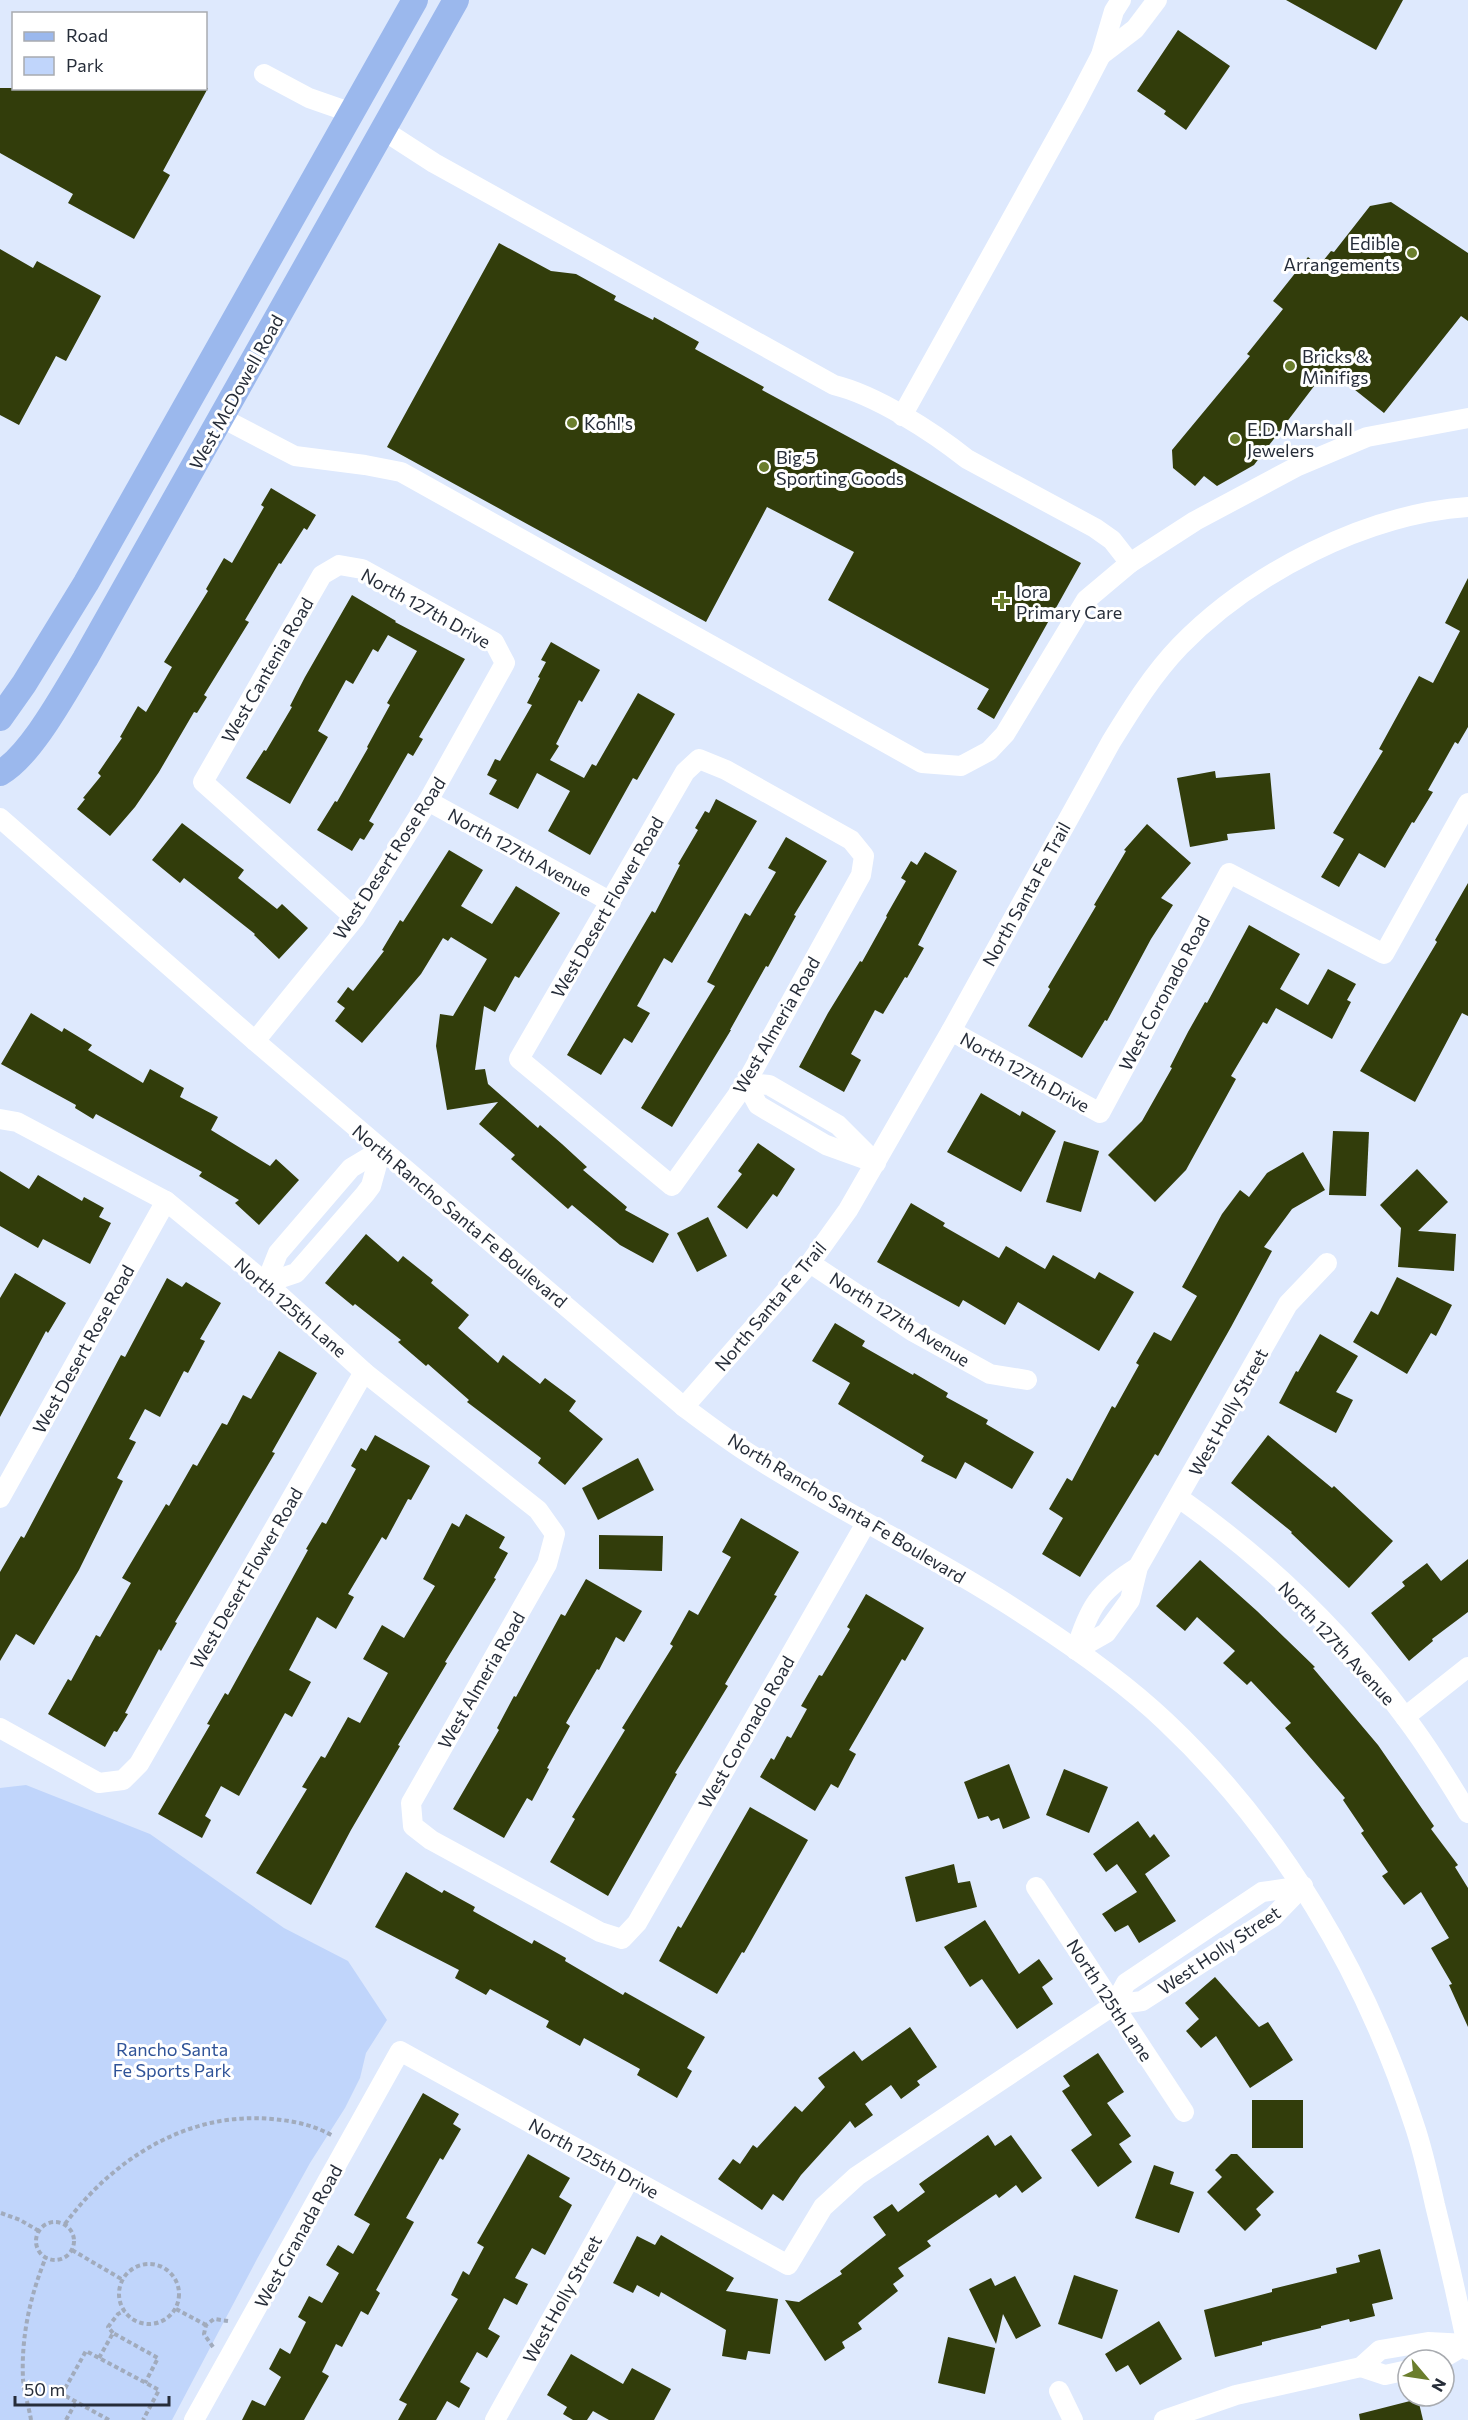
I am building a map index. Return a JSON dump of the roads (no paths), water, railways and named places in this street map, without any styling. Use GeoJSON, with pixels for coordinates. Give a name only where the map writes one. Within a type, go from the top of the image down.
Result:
{"type":"FeatureCollection","features":[{"type":"Feature","properties":{"kind":"main road","name":"West McDowell Road"},"geometry":{"type":"LineString","coordinates":[[0,718],[24,684],[86,583],[415,0]]}},
{"type":"Feature","properties":{"kind":"main road","name":"West McDowell Road"},"geometry":{"type":"LineString","coordinates":[[0,773],[10,767],[60,700],[222,418],[456,0]]}},
{"type":"Feature","properties":{"kind":"main road"},"geometry":{"type":"LineString","coordinates":[[352,113],[383,130]]}},
{"type":"Feature","properties":{"kind":"street"},"geometry":{"type":"LineString","coordinates":[[902,416],[1076,104],[1101,54],[1114,11],[1121,0]]}},
{"type":"Feature","properties":{"kind":"street"},"geometry":{"type":"LineString","coordinates":[[1101,54],[1135,29],[1157,0]]}},
{"type":"Feature","properties":{"kind":"street"},"geometry":{"type":"LineString","coordinates":[[264,74],[309,98],[352,113]]}},
{"type":"Feature","properties":{"kind":"street"},"geometry":{"type":"LineString","coordinates":[[383,130],[434,163],[834,386],[853,390],[902,416],[948,444],[967,459],[1095,528],[1112,540],[1131,563]]}},
{"type":"Feature","properties":{"kind":"street"},"geometry":{"type":"LineString","coordinates":[[222,418],[295,456],[401,472],[922,762],[961,766],[989,751],[1005,734],[1086,600],[1131,563],[1195,522],[1298,465],[1367,436],[1468,418]]}},
{"type":"Feature","properties":{"kind":"street","name":"North Santa Fe Trail"},"geometry":{"type":"LineString","coordinates":[[684,1407],[810,1263],[848,1210],[951,1031],[1111,742],[1139,696],[1180,646],[1224,607],[1271,575],[1320,548],[1400,518],[1468,507]]}},
{"type":"Feature","properties":{"kind":"street","name":"North 127th Drive"},"geometry":{"type":"LineString","coordinates":[[339,565],[362,569],[494,642],[505,663]]}},
{"type":"Feature","properties":{"kind":"street","name":"West Cantenia Road"},"geometry":{"type":"LineString","coordinates":[[339,565],[322,575],[203,782],[355,918]]}},
{"type":"Feature","properties":{"kind":"street","name":"West Desert Rose Road"},"geometry":{"type":"LineString","coordinates":[[255,1041],[355,918],[428,801],[505,663]]}},
{"type":"Feature","properties":{"kind":"street","name":"West Desert Flower Road"},"geometry":{"type":"LineString","coordinates":[[672,1186],[519,1059],[685,772],[699,759],[726,770],[851,840],[864,856]]}},
{"type":"Feature","properties":{"kind":"street","name":"North 127th Avenue"},"geometry":{"type":"LineString","coordinates":[[428,801],[611,902]]}},
{"type":"Feature","properties":{"kind":"street","name":"West Coronado Road"},"geometry":{"type":"LineString","coordinates":[[1100,1113],[1229,873],[1384,954],[1468,803]]}},
{"type":"Feature","properties":{"kind":"street","name":"North Rancho Santa Fe Boulevard"},"geometry":{"type":"LineString","coordinates":[[0,818],[381,1150],[684,1407],[751,1455],[987,1591],[1076,1650],[1156,1713],[1205,1761],[1263,1831],[1303,1886],[1360,1989],[1404,2095],[1423,2153],[1467,2347]]}},
{"type":"Feature","properties":{"kind":"street","name":"West Almeria Road"},"geometry":{"type":"LineString","coordinates":[[672,1186],[746,1083],[861,874],[864,856]]}},
{"type":"Feature","properties":{"kind":"street","name":"North 127th Drive"},"geometry":{"type":"LineString","coordinates":[[951,1031],[1100,1113]]}},
{"type":"Feature","properties":{"kind":"street"},"geometry":{"type":"LineString","coordinates":[[746,1083],[769,1085],[838,1125],[876,1163]]}},
{"type":"Feature","properties":{"kind":"street","name":"North 125th Lane"},"geometry":{"type":"LineString","coordinates":[[0,1119],[17,1122],[166,1201],[266,1283],[364,1372],[538,1510],[555,1534]]}},
{"type":"Feature","properties":{"kind":"street"},"geometry":{"type":"LineString","coordinates":[[266,1283],[296,1273],[365,1194],[371,1186],[381,1150]]}},
{"type":"Feature","properties":{"kind":"street"},"geometry":{"type":"LineString","coordinates":[[266,1283],[278,1253],[351,1168],[381,1150]]}},
{"type":"Feature","properties":{"kind":"street","name":"West Desert Rose Road"},"geometry":{"type":"LineString","coordinates":[[0,1498],[166,1201]]}},
{"type":"Feature","properties":{"kind":"street","name":"North 127th Avenue"},"geometry":{"type":"LineString","coordinates":[[810,1263],[912,1331],[990,1374],[1027,1380]]}},
{"type":"Feature","properties":{"kind":"street","name":"West Holly Street"},"geometry":{"type":"LineString","coordinates":[[1076,1650],[1106,1633],[1130,1599],[1138,1567],[1288,1304],[1327,1263]]}},
{"type":"Feature","properties":{"kind":"street","name":"West Desert Flower Road"},"geometry":{"type":"LineString","coordinates":[[0,1728],[99,1783],[123,1779],[140,1764],[364,1372]]}},
{"type":"Feature","properties":{"kind":"street","name":"North 127th Avenue"},"geometry":{"type":"LineString","coordinates":[[1179,1498],[1214,1522],[1299,1597],[1360,1661],[1405,1717],[1468,1813]]}},
{"type":"Feature","properties":{"kind":"street","name":"West Coronado Road"},"geometry":{"type":"LineString","coordinates":[[413,1826],[430,1840],[600,1932],[622,1939],[643,1913],[866,1523]]}},
{"type":"Feature","properties":{"kind":"street","name":"West Almeria Road"},"geometry":{"type":"LineString","coordinates":[[413,1826],[411,1803],[548,1564],[555,1534]]}},
{"type":"Feature","properties":{"kind":"street"},"geometry":{"type":"LineString","coordinates":[[1405,1717],[1468,1667]]}},
{"type":"Feature","properties":{"kind":"street","name":"West Holly Street"},"geometry":{"type":"LineString","coordinates":[[1114,2005],[1126,1983],[1262,1892],[1303,1886]]}},
{"type":"Feature","properties":{"kind":"street","name":"West Holly Street"},"geometry":{"type":"LineString","coordinates":[[788,2265],[823,2207],[857,2176],[1114,2005],[1142,2001],[1273,1917],[1303,1886]]}},
{"type":"Feature","properties":{"kind":"street","name":"North 125th Lane"},"geometry":{"type":"LineString","coordinates":[[1036,1887],[1184,2112]]}},
{"type":"Feature","properties":{"kind":"street","name":"North 125th Drive"},"geometry":{"type":"LineString","coordinates":[[400,2051],[788,2265]]}},
{"type":"Feature","properties":{"kind":"street","name":"West Granada Road"},"geometry":{"type":"LineString","coordinates":[[194,2420],[400,2051]]}},
{"type":"Feature","properties":{"kind":"street","name":"West Holly Street"},"geometry":{"type":"LineString","coordinates":[[495,2420],[630,2178]]}},
{"type":"Feature","properties":{"kind":"street"},"geometry":{"type":"LineString","coordinates":[[1164,2420],[1236,2395],[1361,2367],[1380,2350],[1428,2342],[1467,2347]]}},
{"type":"Feature","properties":{"kind":"street"},"geometry":{"type":"LineString","coordinates":[[1361,2367],[1385,2375],[1396,2373]]}},
{"type":"Feature","properties":{"kind":"street"},"geometry":{"type":"LineString","coordinates":[[1059,2391],[1073,2420]]}},
{"type":"Feature","properties":{"kind":"place","name":"Edible Arrangements"},"geometry":{"type":"Point","coordinates":[1412,253]}},
{"type":"Feature","properties":{"kind":"place","name":"Bricks & Minifigs"},"geometry":{"type":"Point","coordinates":[1290,366]}},
{"type":"Feature","properties":{"kind":"place","name":"Kohl's"},"geometry":{"type":"Point","coordinates":[572,423]}},
{"type":"Feature","properties":{"kind":"place","name":"E.D. Marshall Jewelers"},"geometry":{"type":"Point","coordinates":[1235,439]}},
{"type":"Feature","properties":{"kind":"place","name":"Big 5 Sporting Goods"},"geometry":{"type":"Point","coordinates":[764,467]}},
{"type":"Feature","properties":{"kind":"place","name":"Iora Primary Care"},"geometry":{"type":"Point","coordinates":[1002,601]}},
{"type":"Feature","properties":{"kind":"park label","name":"Rancho Santa Fe Sports Park"},"geometry":{"type":"Point","coordinates":[172,2059]}}]}
